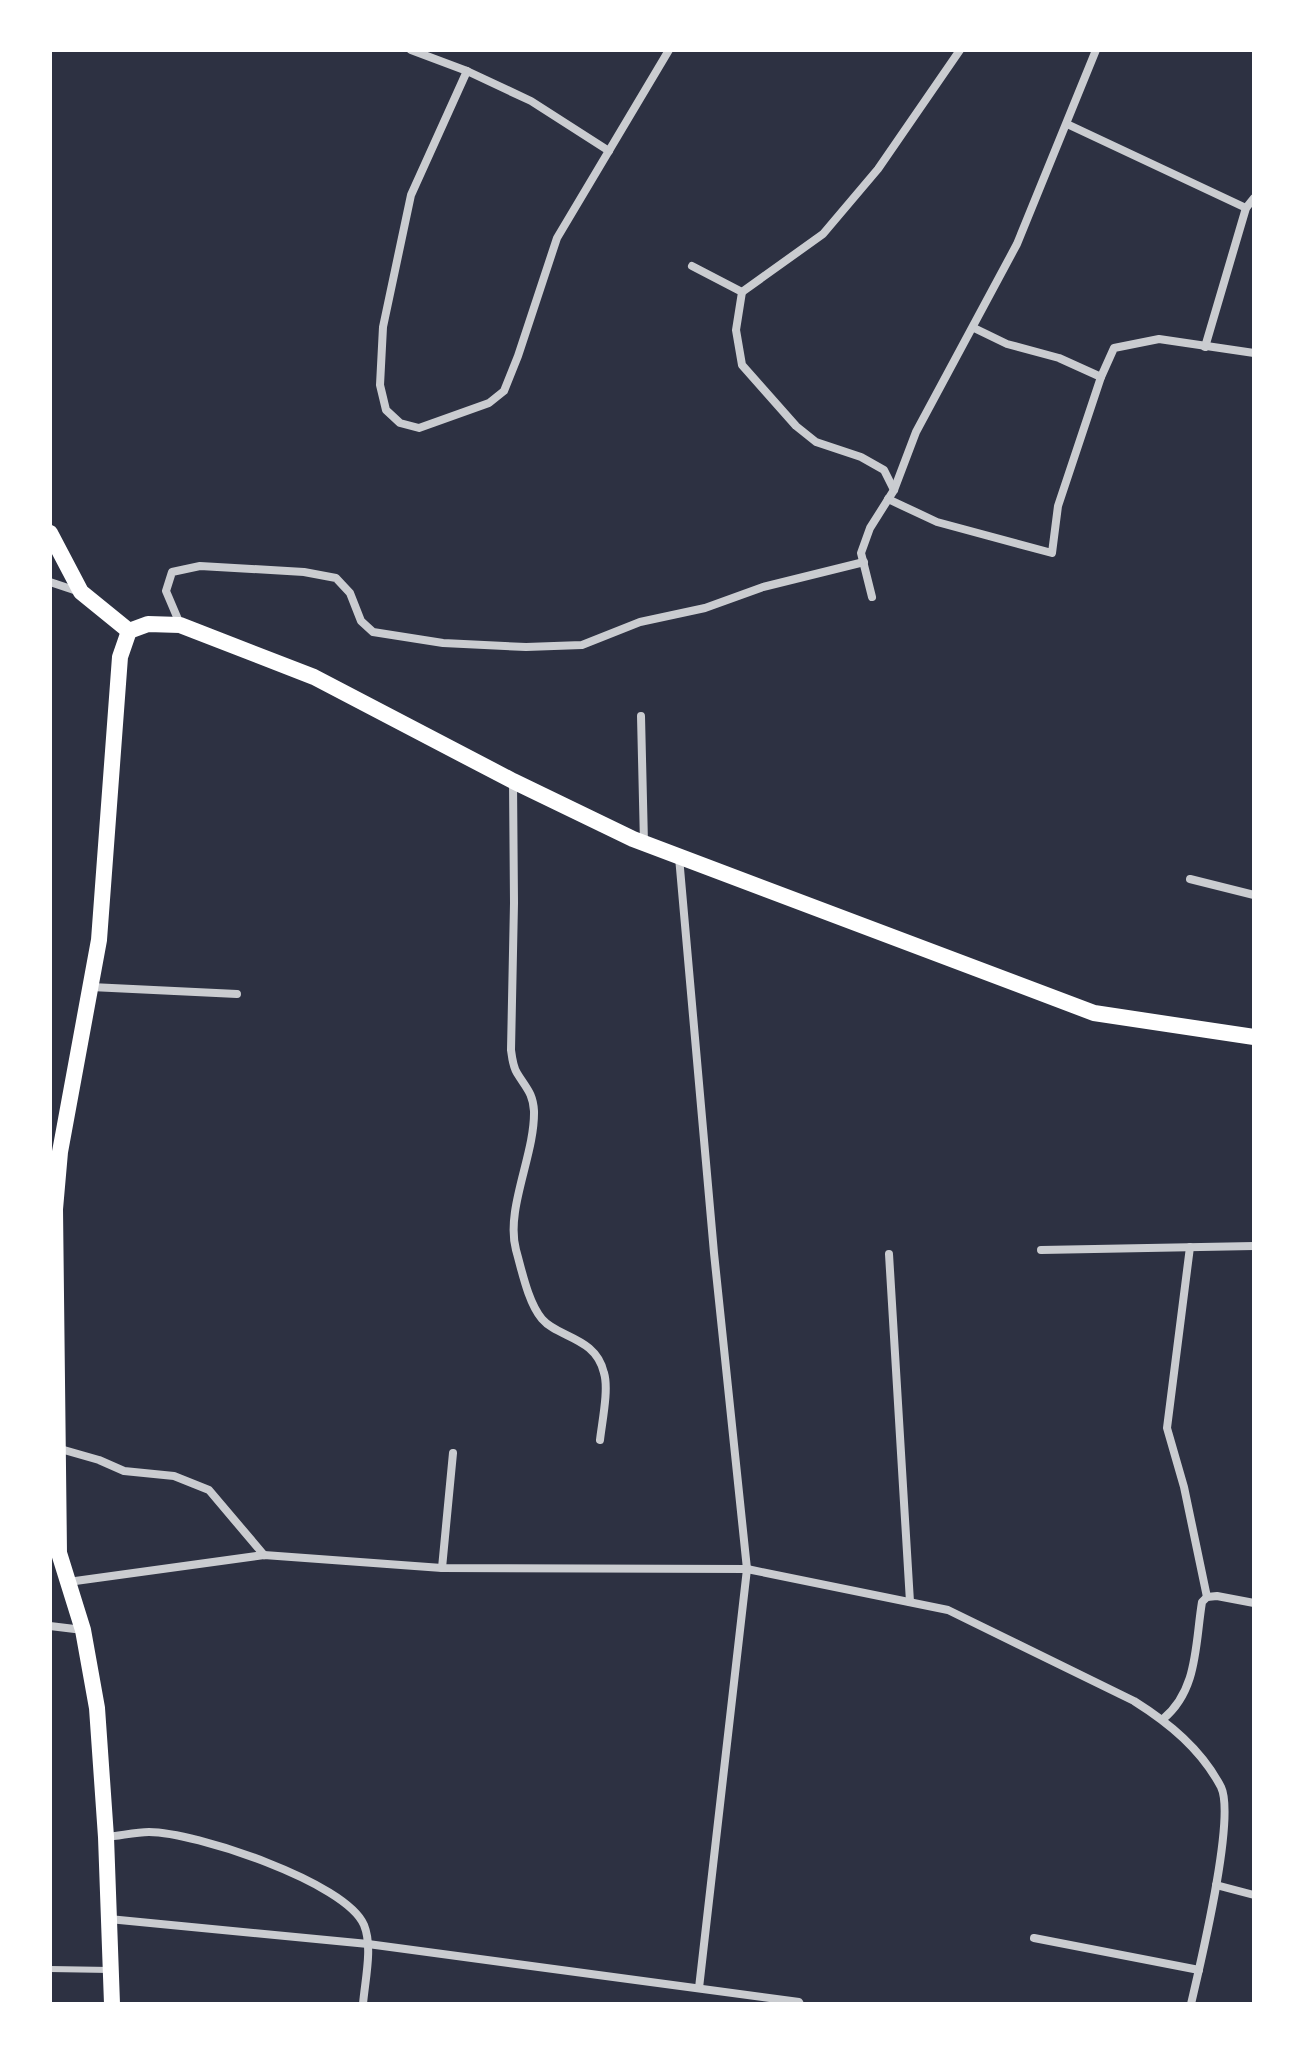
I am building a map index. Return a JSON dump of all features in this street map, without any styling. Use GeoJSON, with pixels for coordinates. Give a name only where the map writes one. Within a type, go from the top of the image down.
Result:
{"type":"FeatureCollection","features":[{"type":"Feature","properties":{"kind":"main road"},"geometry":{"type":"LineString","coordinates":[[50,533],[81,592],[129,631]]}},
{"type":"Feature","properties":{"kind":"main road"},"geometry":{"type":"LineString","coordinates":[[129,631],[148,624],[180,625],[314,677],[513,781],[644,844],[1094,1013],[1254,1037]]}},
{"type":"Feature","properties":{"kind":"main road"},"geometry":{"type":"LineString","coordinates":[[112,2004],[106,1837],[97,1708],[83,1630],[59,1553],[54,1507],[57,1447],[55,1209],[60,1152],[99,940],[120,657],[129,631]]}},
{"type":"Feature","properties":{"kind":"street"},"geometry":{"type":"LineString","coordinates":[[411,50],[467,71],[531,101],[609,151]]}},
{"type":"Feature","properties":{"kind":"street"},"geometry":{"type":"LineString","coordinates":[[467,71],[411,195],[383,327],[380,385],[386,410],[400,423],[419,428],[489,403],[504,391],[557,238],[669,50]]}},
{"type":"Feature","properties":{"kind":"street"},"geometry":{"type":"LineString","coordinates":[[894,490],[884,470],[861,457],[816,442],[796,426],[742,365],[736,330],[742,292],[823,234],[878,169],[960,50]]}},
{"type":"Feature","properties":{"kind":"street"},"geometry":{"type":"LineString","coordinates":[[872,597],[861,553],[870,528],[894,490],[916,432],[1017,244],[1096,50]]}},
{"type":"Feature","properties":{"kind":"street"},"geometry":{"type":"LineString","coordinates":[[1067,124],[1246,208]]}},
{"type":"Feature","properties":{"kind":"street"},"geometry":{"type":"LineString","coordinates":[[1205,347],[1246,208],[1254,198]]}},
{"type":"Feature","properties":{"kind":"street"},"geometry":{"type":"LineString","coordinates":[[692,266],[742,292]]}},
{"type":"Feature","properties":{"kind":"street"},"geometry":{"type":"LineString","coordinates":[[974,328],[1007,344],[1059,358],[1101,377]]}},
{"type":"Feature","properties":{"kind":"street"},"geometry":{"type":"LineString","coordinates":[[888,499],[937,522],[1052,553],[1058,506],[1101,377],[1114,348],[1159,339],[1254,353]]}},
{"type":"Feature","properties":{"kind":"street"},"geometry":{"type":"LineString","coordinates":[[180,625],[166,591],[172,572],[200,566],[304,572],[336,578],[350,593],[361,621],[373,632],[443,643],[526,647],[582,645],[640,622],[705,608],[763,587],[864,562]]}},
{"type":"Feature","properties":{"kind":"street"},"geometry":{"type":"LineString","coordinates":[[50,582],[81,592]]}},
{"type":"Feature","properties":{"kind":"street"},"geometry":{"type":"LineString","coordinates":[[641,716],[644,844]]}},
{"type":"Feature","properties":{"kind":"street"},"geometry":{"type":"LineString","coordinates":[[513,781],[511,1050],[515,1072],[529,1088],[534,1110],[530,1150],[515,1216],[515,1246],[532,1300],[542,1320],[581,1341],[599,1359],[605,1375],[600,1440]]}},
{"type":"Feature","properties":{"kind":"street"},"geometry":{"type":"LineString","coordinates":[[679,857],[714,1253],[747,1569],[699,1988]]}},
{"type":"Feature","properties":{"kind":"street"},"geometry":{"type":"LineString","coordinates":[[1190,879],[1254,895]]}},
{"type":"Feature","properties":{"kind":"street"},"geometry":{"type":"LineString","coordinates":[[90,987],[237,994]]}},
{"type":"Feature","properties":{"kind":"street"},"geometry":{"type":"LineString","coordinates":[[1041,1250],[1254,1246]]}},
{"type":"Feature","properties":{"kind":"street"},"geometry":{"type":"LineString","coordinates":[[1190,1247],[1167,1428],[1184,1487],[1207,1597]]}},
{"type":"Feature","properties":{"kind":"street"},"geometry":{"type":"LineString","coordinates":[[889,1254],[910,1602]]}},
{"type":"Feature","properties":{"kind":"street"},"geometry":{"type":"LineString","coordinates":[[57,1447],[124,1471],[174,1476],[209,1490],[264,1555]]}},
{"type":"Feature","properties":{"kind":"street"},"geometry":{"type":"LineString","coordinates":[[442,1568],[453,1453]]}},
{"type":"Feature","properties":{"kind":"street"},"geometry":{"type":"LineString","coordinates":[[68,1582],[264,1555],[442,1568],[747,1569],[948,1610],[1134,1701],[1163,1719],[1186,1738],[1221,1788],[1226,1810],[1216,1885],[1191,2004]]}},
{"type":"Feature","properties":{"kind":"street"},"geometry":{"type":"LineString","coordinates":[[1163,1719],[1176,1708],[1189,1687],[1202,1602],[1207,1597],[1217,1596],[1254,1603]]}},
{"type":"Feature","properties":{"kind":"street"},"geometry":{"type":"LineString","coordinates":[[50,1626],[83,1630]]}},
{"type":"Feature","properties":{"kind":"street"},"geometry":{"type":"LineString","coordinates":[[106,1837],[150,1832],[237,1850],[315,1884],[349,1906],[364,1924],[368,1944],[363,2004]]}},
{"type":"Feature","properties":{"kind":"street"},"geometry":{"type":"LineString","coordinates":[[1216,1885],[1254,1895]]}},
{"type":"Feature","properties":{"kind":"street"},"geometry":{"type":"LineString","coordinates":[[108,1919],[368,1944],[800,2004]]}},
{"type":"Feature","properties":{"kind":"street"},"geometry":{"type":"LineString","coordinates":[[1034,1938],[1199,1970]]}},
{"type":"Feature","properties":{"kind":"lane"},"geometry":{"type":"LineString","coordinates":[[50,1969],[110,1970]]}}]}
